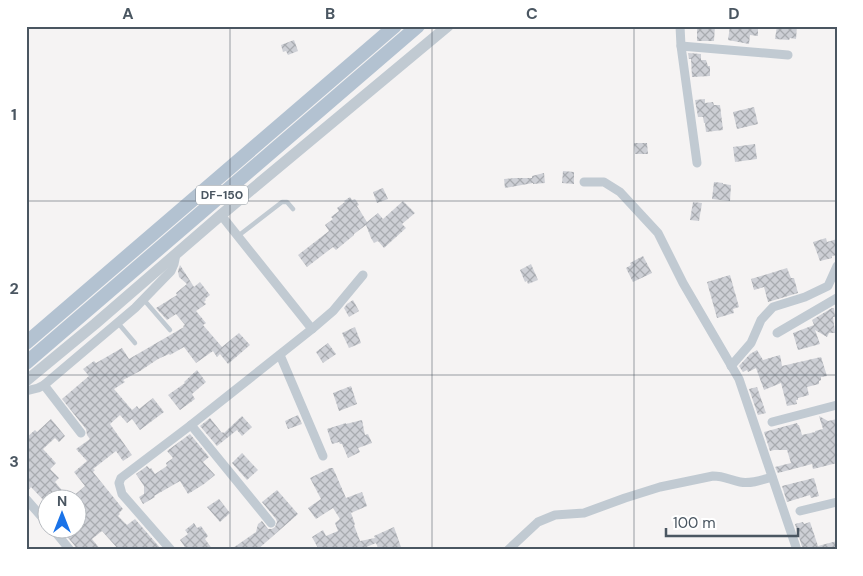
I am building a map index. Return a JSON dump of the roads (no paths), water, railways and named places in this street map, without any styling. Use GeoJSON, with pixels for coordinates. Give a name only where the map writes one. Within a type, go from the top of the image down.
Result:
{"type":"FeatureCollection","features":[{"type":"Feature","properties":{"kind":"main road","name":"DF-150"},"geometry":{"type":"LineString","coordinates":[[26,343],[395,26]]}},
{"type":"Feature","properties":{"kind":"main road","name":"DF-150"},"geometry":{"type":"LineString","coordinates":[[26,363],[418,26]]}},
{"type":"Feature","properties":{"kind":"street"},"geometry":{"type":"LineString","coordinates":[[26,381],[448,26]]}},
{"type":"Feature","properties":{"kind":"street"},"geometry":{"type":"LineString","coordinates":[[680,26],[681,46],[698,163]]}},
{"type":"Feature","properties":{"kind":"street"},"geometry":{"type":"LineString","coordinates":[[681,46],[788,55]]}},
{"type":"Feature","properties":{"kind":"street"},"geometry":{"type":"LineString","coordinates":[[584,182],[604,182],[620,192],[658,233],[683,283],[739,379],[798,550]]}},
{"type":"Feature","properties":{"kind":"street"},"geometry":{"type":"LineString","coordinates":[[221,215],[312,330]]}},
{"type":"Feature","properties":{"kind":"street"},"geometry":{"type":"LineString","coordinates":[[26,391],[44,385],[144,300],[171,271],[176,254]]}},
{"type":"Feature","properties":{"kind":"street"},"geometry":{"type":"LineString","coordinates":[[731,366],[751,343],[761,320],[773,307],[805,297],[828,286],[837,266]]}},
{"type":"Feature","properties":{"kind":"street"},"geometry":{"type":"LineString","coordinates":[[171,550],[122,494],[119,483],[121,478],[312,330],[333,311],[363,275]]}},
{"type":"Feature","properties":{"kind":"street"},"geometry":{"type":"LineString","coordinates":[[127,297],[135,308]]}},
{"type":"Feature","properties":{"kind":"street"},"geometry":{"type":"LineString","coordinates":[[778,333],[837,298]]}},
{"type":"Feature","properties":{"kind":"street"},"geometry":{"type":"LineString","coordinates":[[280,355],[323,456]]}},
{"type":"Feature","properties":{"kind":"street"},"geometry":{"type":"LineString","coordinates":[[44,385],[81,433]]}},
{"type":"Feature","properties":{"kind":"street"},"geometry":{"type":"LineString","coordinates":[[772,422],[837,405]]}},
{"type":"Feature","properties":{"kind":"street"},"geometry":{"type":"LineString","coordinates":[[191,425],[271,523]]}},
{"type":"Feature","properties":{"kind":"street"},"geometry":{"type":"LineString","coordinates":[[508,550],[538,522],[555,515],[584,513],[660,487],[713,476],[721,476],[746,483],[772,477]]}},
{"type":"Feature","properties":{"kind":"street"},"geometry":{"type":"LineString","coordinates":[[26,499],[38,513]]}},
{"type":"Feature","properties":{"kind":"street"},"geometry":{"type":"LineString","coordinates":[[800,511],[837,502]]}},
{"type":"Feature","properties":{"kind":"street"},"geometry":{"type":"LineString","coordinates":[[60,538],[70,550]]}},
{"type":"Feature","properties":{"kind":"lane"},"geometry":{"type":"LineString","coordinates":[[238,236],[282,202],[287,202],[293,209]]}},
{"type":"Feature","properties":{"kind":"lane"},"geometry":{"type":"LineString","coordinates":[[144,300],[170,330]]}},
{"type":"Feature","properties":{"kind":"lane"},"geometry":{"type":"LineString","coordinates":[[118,323],[134,343]]}}]}
